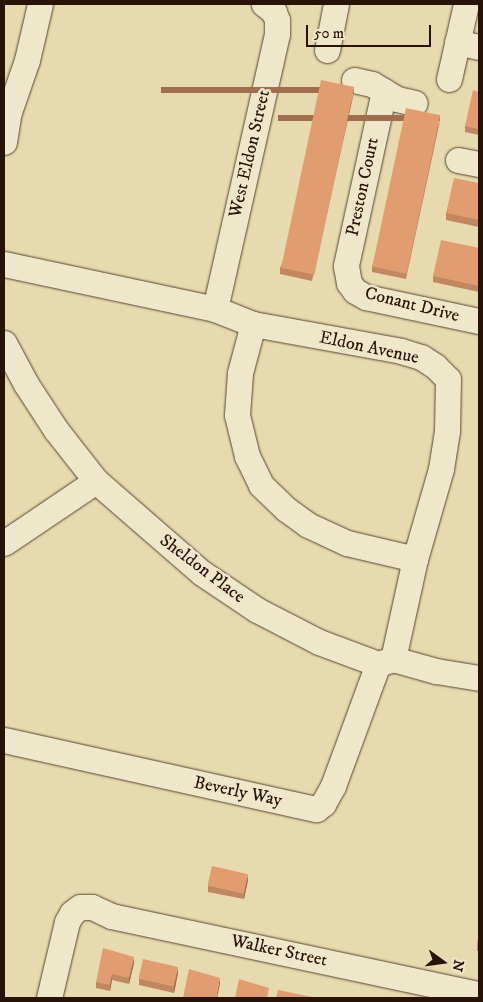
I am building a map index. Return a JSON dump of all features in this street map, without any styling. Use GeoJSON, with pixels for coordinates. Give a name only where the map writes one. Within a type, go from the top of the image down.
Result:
{"type":"FeatureCollection","features":[{"type":"Feature","properties":{"kind":"street"},"geometry":{"type":"LineString","coordinates":[[4,142],[9,112],[27,60],[40,4]]}},
{"type":"Feature","properties":{"kind":"street","name":"West Eldon Street"},"geometry":{"type":"LineString","coordinates":[[215,309],[277,34],[277,20],[274,12],[264,4]]}},
{"type":"Feature","properties":{"kind":"street"},"geometry":{"type":"LineString","coordinates":[[327,50],[336,4]]}},
{"type":"Feature","properties":{"kind":"street"},"geometry":{"type":"LineString","coordinates":[[449,79],[468,45],[466,4]]}},
{"type":"Feature","properties":{"kind":"street"},"geometry":{"type":"LineString","coordinates":[[354,80],[372,84],[397,99],[415,103]]}},
{"type":"Feature","properties":{"kind":"street","name":"Preston Court"},"geometry":{"type":"LineString","coordinates":[[349,283],[346,266],[384,91]]}},
{"type":"Feature","properties":{"kind":"street","name":"Eldon Avenue"},"geometry":{"type":"LineString","coordinates":[[4,264],[215,309],[252,324],[401,351],[421,357],[436,366],[448,379],[447,432],[441,469],[385,662]]}},
{"type":"Feature","properties":{"kind":"street","name":"Conant Drive"},"geometry":{"type":"LineString","coordinates":[[349,283],[355,291],[366,297],[479,321]]}},
{"type":"Feature","properties":{"kind":"street"},"geometry":{"type":"LineString","coordinates":[[252,324],[240,373],[237,415],[247,456],[261,485],[286,509],[308,525],[347,543],[415,559]]}},
{"type":"Feature","properties":{"kind":"street","name":"Sheldon Place"},"geometry":{"type":"LineString","coordinates":[[4,343],[26,384],[56,430],[96,481],[202,573],[257,610],[319,642],[385,662],[479,678]]}},
{"type":"Feature","properties":{"kind":"street"},"geometry":{"type":"LineString","coordinates":[[4,543],[96,481]]}},
{"type":"Feature","properties":{"kind":"street","name":"Beverly Way"},"geometry":{"type":"LineString","coordinates":[[4,740],[316,809],[323,804],[333,786],[385,662]]}},
{"type":"Feature","properties":{"kind":"street","name":"Walker Street"},"geometry":{"type":"LineString","coordinates":[[49,998],[62,935],[70,918],[80,907],[92,907],[111,916],[479,994]]}},
{"type":"Feature","properties":{"kind":"building"},"geometry":{"type":"Polygon","coordinates":[[[321,80],[354,87],[314,275],[281,268],[321,80]]]}},
{"type":"Feature","properties":{"kind":"building"},"geometry":{"type":"Polygon","coordinates":[[[473,90],[479,92],[479,129],[465,126],[473,90]]]}},
{"type":"Feature","properties":{"kind":"building"},"geometry":{"type":"Polygon","coordinates":[[[406,108],[440,115],[407,274],[372,266],[406,108]]]}},
{"type":"Feature","properties":{"kind":"building"},"geometry":{"type":"Polygon","coordinates":[[[454,178],[479,183],[479,220],[446,213],[454,178]]]}},
{"type":"Feature","properties":{"kind":"building"},"geometry":{"type":"Polygon","coordinates":[[[441,240],[479,248],[479,286],[433,276],[441,240]]]}},
{"type":"Feature","properties":{"kind":"building"},"geometry":{"type":"Polygon","coordinates":[[[212,866],[248,874],[244,894],[208,885],[212,866]]]}},
{"type":"Feature","properties":{"kind":"building"},"geometry":{"type":"Polygon","coordinates":[[[103,948],[134,957],[129,978],[112,974],[110,985],[96,982],[103,948]]]}},
{"type":"Feature","properties":{"kind":"building"},"geometry":{"type":"Polygon","coordinates":[[[143,959],[178,967],[174,987],[139,978],[143,959]]]}},
{"type":"Feature","properties":{"kind":"building"},"geometry":{"type":"Polygon","coordinates":[[[189,969],[220,978],[216,998],[183,998],[189,969]]]}},
{"type":"Feature","properties":{"kind":"building"},"geometry":{"type":"Polygon","coordinates":[[[239,979],[269,988],[267,998],[235,998],[239,979]]]}},
{"type":"Feature","properties":{"kind":"building"},"geometry":{"type":"Polygon","coordinates":[[[278,990],[312,997],[312,998],[276,998],[278,990]]]}}]}
